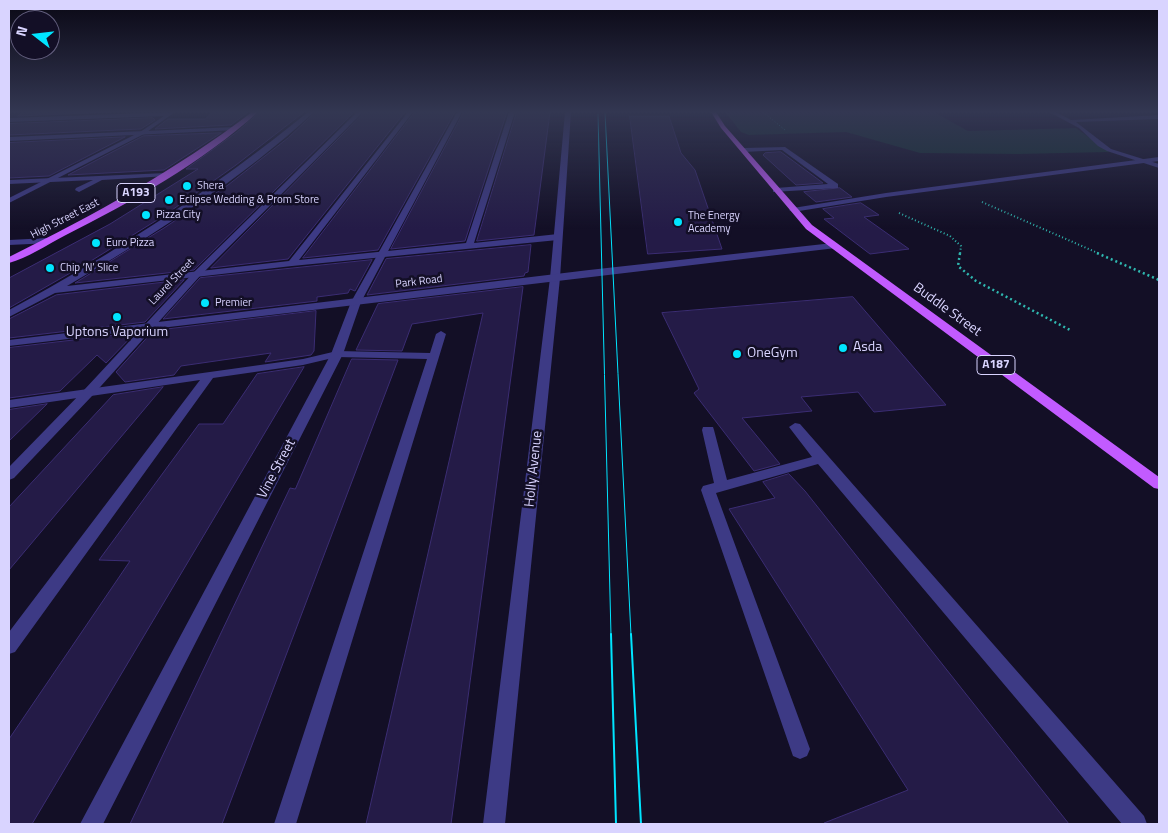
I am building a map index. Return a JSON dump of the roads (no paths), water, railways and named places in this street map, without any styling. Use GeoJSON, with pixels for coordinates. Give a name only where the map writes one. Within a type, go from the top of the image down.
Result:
{"type":"FeatureCollection","features":[{"type":"Feature","properties":{"kind":"main road","name":"High Street East"},"geometry":{"type":"LineString","coordinates":[[9,260],[119,203],[201,151]]}},
{"type":"Feature","properties":{"kind":"main road","name":"A187"},"geometry":{"type":"LineString","coordinates":[[745,151],[793,210]]}},
{"type":"Feature","properties":{"kind":"main road","name":"Buddle Street"},"geometry":{"type":"LineString","coordinates":[[793,210],[833,246],[1159,484]]}},
{"type":"Feature","properties":{"kind":"street"},"geometry":{"type":"LineString","coordinates":[[9,202],[109,151]]}},
{"type":"Feature","properties":{"kind":"street"},"geometry":{"type":"LineString","coordinates":[[9,314],[54,290],[192,205],[262,151]]}},
{"type":"Feature","properties":{"kind":"street","name":"Laurel Street"},"geometry":{"type":"LineString","coordinates":[[9,475],[88,393],[146,327],[197,274],[322,151]]}},
{"type":"Feature","properties":{"kind":"street"},"geometry":{"type":"LineString","coordinates":[[292,263],[380,151]]}},
{"type":"Feature","properties":{"kind":"street","name":"Vine Street"},"geometry":{"type":"LineString","coordinates":[[91,824],[337,354],[356,302],[439,151]]}},
{"type":"Feature","properties":{"kind":"street"},"geometry":{"type":"LineString","coordinates":[[469,246],[500,151]]}},
{"type":"Feature","properties":{"kind":"street","name":"Holly Avenue"},"geometry":{"type":"LineString","coordinates":[[494,824],[555,278],[565,151]]}},
{"type":"Feature","properties":{"kind":"street"},"geometry":{"type":"LineString","coordinates":[[776,190],[835,186],[787,151]]}},
{"type":"Feature","properties":{"kind":"street"},"geometry":{"type":"LineString","coordinates":[[1112,151],[1159,166]]}},
{"type":"Feature","properties":{"kind":"street"},"geometry":{"type":"LineString","coordinates":[[793,210],[866,198],[1159,159]]}},
{"type":"Feature","properties":{"kind":"street"},"geometry":{"type":"LineString","coordinates":[[9,182],[166,174]]}},
{"type":"Feature","properties":{"kind":"street"},"geometry":{"type":"LineString","coordinates":[[79,190],[104,177]]}},
{"type":"Feature","properties":{"kind":"street"},"geometry":{"type":"LineString","coordinates":[[54,290],[292,263],[558,237]]}},
{"type":"Feature","properties":{"kind":"street"},"geometry":{"type":"LineString","coordinates":[[9,243],[48,241]]}},
{"type":"Feature","properties":{"kind":"street","name":"Park Road"},"geometry":{"type":"LineString","coordinates":[[9,343],[833,246]]}},
{"type":"Feature","properties":{"kind":"street"},"geometry":{"type":"LineString","coordinates":[[285,824],[440,334]]}},
{"type":"Feature","properties":{"kind":"street"},"geometry":{"type":"LineString","coordinates":[[9,404],[303,362],[337,354],[434,356]]}},
{"type":"Feature","properties":{"kind":"street"},"geometry":{"type":"LineString","coordinates":[[9,646],[210,375]]}},
{"type":"Feature","properties":{"kind":"street"},"geometry":{"type":"LineString","coordinates":[[795,427],[1136,824]]}},
{"type":"Feature","properties":{"kind":"street"},"geometry":{"type":"LineString","coordinates":[[708,430],[722,487]]}},
{"type":"Feature","properties":{"kind":"street"},"geometry":{"type":"LineString","coordinates":[[800,749],[708,490],[821,459]]}},
{"type":"Feature","properties":{"kind":"tram line"},"geometry":{"type":"LineString","coordinates":[[599,151],[611,635]]}},
{"type":"Feature","properties":{"kind":"tram line"},"geometry":{"type":"LineString","coordinates":[[607,151],[631,635]]}},
{"type":"Feature","properties":{"kind":"tram line"},"geometry":{"type":"LineString","coordinates":[[611,634],[616,824]]}},
{"type":"Feature","properties":{"kind":"tram line"},"geometry":{"type":"LineString","coordinates":[[631,634],[641,824]]}},
{"type":"Feature","properties":{"kind":"place","name":"Shera"},"geometry":{"type":"Point","coordinates":[187,186]}},
{"type":"Feature","properties":{"kind":"place","name":"Eclipse Wedding & Prom Store"},"geometry":{"type":"Point","coordinates":[169,200]}},
{"type":"Feature","properties":{"kind":"place","name":"Pizza City"},"geometry":{"type":"Point","coordinates":[146,215]}},
{"type":"Feature","properties":{"kind":"place","name":"The Energy Academy"},"geometry":{"type":"Point","coordinates":[678,222]}},
{"type":"Feature","properties":{"kind":"place","name":"Euro Pizza"},"geometry":{"type":"Point","coordinates":[96,243]}},
{"type":"Feature","properties":{"kind":"place","name":"Chip ‘N’ Slice"},"geometry":{"type":"Point","coordinates":[50,268]}},
{"type":"Feature","properties":{"kind":"place","name":"Premier"},"geometry":{"type":"Point","coordinates":[205,303]}},
{"type":"Feature","properties":{"kind":"place","name":"Uptons Vaporium"},"geometry":{"type":"Point","coordinates":[117,317]}},
{"type":"Feature","properties":{"kind":"place","name":"Asda"},"geometry":{"type":"Point","coordinates":[843,348]}},
{"type":"Feature","properties":{"kind":"place","name":"OneGym"},"geometry":{"type":"Point","coordinates":[737,354]}}]}
